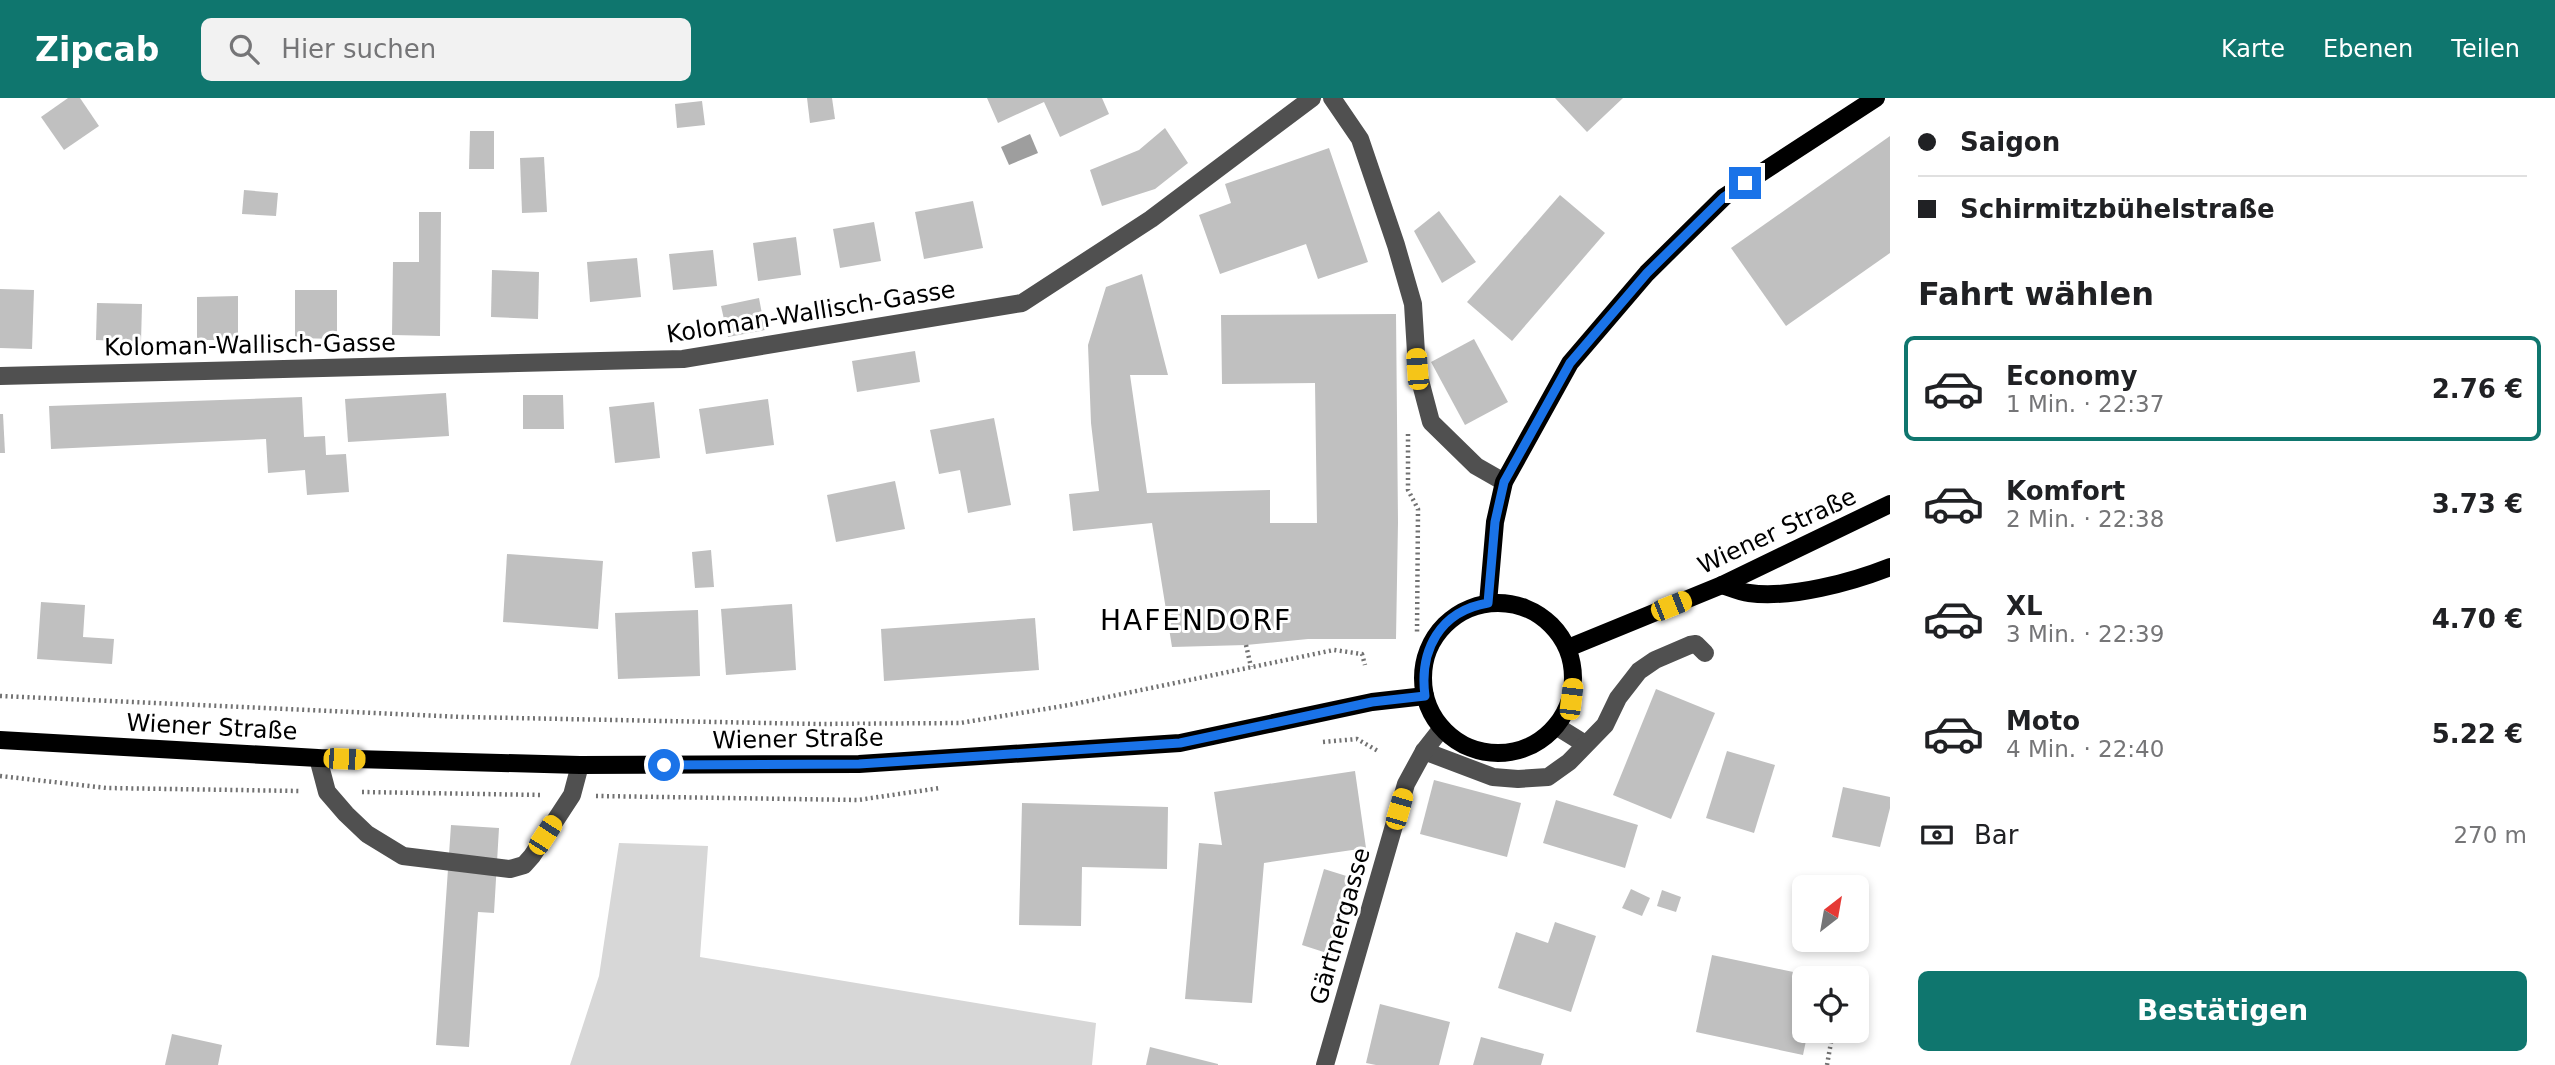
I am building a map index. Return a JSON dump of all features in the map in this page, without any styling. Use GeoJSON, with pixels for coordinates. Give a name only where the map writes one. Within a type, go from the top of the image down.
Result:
{"type":"FeatureCollection","features":[{"type":"Feature","properties":{"kind":"main road"},"geometry":{"type":"LineString","coordinates":[[1488,603],[1495,522],[1508,474],[1570,363],[1647,273],[1724,197],[1876,98]]}},
{"type":"Feature","properties":{"kind":"main road","name":"Wiener Straße"},"geometry":{"type":"LineString","coordinates":[[1568,648],[1723,585],[1890,504]]}},
{"type":"Feature","properties":{"kind":"main road"},"geometry":{"type":"LineString","coordinates":[[1723,585],[1749,593],[1789,592],[1841,583],[1890,566]]}},
{"type":"Feature","properties":{"kind":"main road"},"geometry":{"type":"LineString","coordinates":[[1488,603],[1508,603],[1533,611],[1553,626],[1568,648],[1574,673],[1571,699],[1556,726],[1543,739],[1525,749],[1492,753],[1476,750],[1459,741],[1442,728],[1425,696],[1425,657],[1439,631],[1458,614],[1488,603]]}},
{"type":"Feature","properties":{"kind":"main road","name":"Wiener Straße"},"geometry":{"type":"LineString","coordinates":[[0,740],[318,758],[580,765],[859,764],[1180,743],[1372,702],[1425,696]]}},
{"type":"Feature","properties":{"kind":"street","name":"Koloman-Wallisch-Gasse"},"geometry":{"type":"LineString","coordinates":[[0,376],[683,359],[1022,303],[1151,219],[1312,98]]}},
{"type":"Feature","properties":{"kind":"street"},"geometry":{"type":"LineString","coordinates":[[1332,98],[1360,139],[1396,245],[1413,304],[1417,369],[1431,422],[1476,466],[1508,474]]}},
{"type":"Feature","properties":{"kind":"street"},"geometry":{"type":"LineString","coordinates":[[1424,751],[1493,777],[1548,777],[1569,762],[1605,725],[1618,698],[1639,671],[1655,660],[1690,645],[1696,644],[1705,653]]}},
{"type":"Feature","properties":{"kind":"street"},"geometry":{"type":"LineString","coordinates":[[1556,726],[1585,744]]}},
{"type":"Feature","properties":{"kind":"street","name":"Gärtnergasse"},"geometry":{"type":"LineString","coordinates":[[1325,1065],[1406,784],[1424,751],[1442,728]]}},
{"type":"Feature","properties":{"kind":"street"},"geometry":{"type":"LineString","coordinates":[[318,758],[327,792],[346,814],[367,834],[403,856],[510,869],[524,866],[532,856],[572,795],[580,765]]}},
{"type":"Feature","properties":{"kind":"path"},"geometry":{"type":"LineString","coordinates":[[1408,427],[1408,489],[1418,509],[1417,634]]}},
{"type":"Feature","properties":{"kind":"path"},"geometry":{"type":"LineString","coordinates":[[1246,645],[1251,667]]}},
{"type":"Feature","properties":{"kind":"path"},"geometry":{"type":"LineString","coordinates":[[0,696],[464,717],[817,724],[960,723],[1050,708],[1334,650],[1362,654],[1365,665]]}},
{"type":"Feature","properties":{"kind":"path"},"geometry":{"type":"LineString","coordinates":[[1827,1065],[1831,1043]]}},
{"type":"Feature","properties":{"kind":"shaded area"},"geometry":{"type":"Polygon","coordinates":[[[1030,134],[1038,153],[1009,165],[1001,147],[1030,134]]]}},
{"type":"Feature","properties":{"kind":"shaded area"},"geometry":{"type":"Polygon","coordinates":[[[619,843],[708,846],[700,957],[1096,1023],[1092,1065],[570,1065],[599,976],[619,843]]]}},
{"type":"Feature","properties":{"kind":"building"},"geometry":{"type":"Polygon","coordinates":[[[68,98],[80,98],[99,126],[64,150],[41,117],[68,98]]]}},
{"type":"Feature","properties":{"kind":"building"},"geometry":{"type":"Polygon","coordinates":[[[807,98],[832,98],[835,119],[810,123],[807,98]]]}},
{"type":"Feature","properties":{"kind":"building"},"geometry":{"type":"Polygon","coordinates":[[[987,98],[1102,98],[1109,114],[1060,137],[1044,102],[998,123],[987,98]]]}},
{"type":"Feature","properties":{"kind":"building"},"geometry":{"type":"Polygon","coordinates":[[[1555,98],[1623,98],[1587,132],[1555,98]]]}},
{"type":"Feature","properties":{"kind":"building"},"geometry":{"type":"Polygon","coordinates":[[[702,101],[705,125],[677,128],[675,104],[702,101]]]}},
{"type":"Feature","properties":{"kind":"building"},"geometry":{"type":"Polygon","coordinates":[[[1165,128],[1188,163],[1155,189],[1102,206],[1090,170],[1139,150],[1165,128]]]}},
{"type":"Feature","properties":{"kind":"building"},"geometry":{"type":"Polygon","coordinates":[[[470,131],[494,131],[494,169],[469,169],[470,131]]]}},
{"type":"Feature","properties":{"kind":"building"},"geometry":{"type":"Polygon","coordinates":[[[1890,136],[1890,253],[1786,326],[1731,248],[1890,136]]]}},
{"type":"Feature","properties":{"kind":"building"},"geometry":{"type":"Polygon","coordinates":[[[1329,148],[1368,262],[1318,279],[1306,244],[1220,274],[1199,215],[1231,203],[1225,184],[1329,148]]]}},
{"type":"Feature","properties":{"kind":"building"},"geometry":{"type":"Polygon","coordinates":[[[544,157],[547,212],[522,213],[520,158],[544,157]]]}},
{"type":"Feature","properties":{"kind":"building"},"geometry":{"type":"Polygon","coordinates":[[[244,190],[278,193],[276,216],[242,214],[244,190]]]}},
{"type":"Feature","properties":{"kind":"building"},"geometry":{"type":"Polygon","coordinates":[[[1560,195],[1605,233],[1512,341],[1467,302],[1560,195]]]}},
{"type":"Feature","properties":{"kind":"building"},"geometry":{"type":"Polygon","coordinates":[[[973,201],[983,248],[924,259],[915,212],[973,201]]]}},
{"type":"Feature","properties":{"kind":"building"},"geometry":{"type":"Polygon","coordinates":[[[1439,211],[1476,262],[1442,283],[1414,231],[1439,211]]]}},
{"type":"Feature","properties":{"kind":"building"},"geometry":{"type":"Polygon","coordinates":[[[419,212],[441,212],[440,336],[392,335],[393,262],[419,262],[419,212]]]}},
{"type":"Feature","properties":{"kind":"building"},"geometry":{"type":"Polygon","coordinates":[[[874,222],[881,261],[840,268],[833,229],[874,222]]]}},
{"type":"Feature","properties":{"kind":"building"},"geometry":{"type":"Polygon","coordinates":[[[796,237],[801,275],[758,281],[753,243],[796,237]]]}},
{"type":"Feature","properties":{"kind":"building"},"geometry":{"type":"Polygon","coordinates":[[[713,250],[717,286],[673,290],[669,254],[713,250]]]}},
{"type":"Feature","properties":{"kind":"building"},"geometry":{"type":"Polygon","coordinates":[[[637,258],[641,297],[590,302],[587,262],[637,258]]]}},
{"type":"Feature","properties":{"kind":"building"},"geometry":{"type":"Polygon","coordinates":[[[492,270],[539,272],[538,319],[491,317],[492,270]]]}},
{"type":"Feature","properties":{"kind":"building"},"geometry":{"type":"Polygon","coordinates":[[[1142,274],[1168,375],[1130,375],[1147,493],[1270,490],[1270,523],[1317,523],[1315,383],[1222,384],[1221,315],[1396,314],[1396,639],[1308,639],[1246,645],[1172,647],[1152,523],[1073,531],[1069,494],[1099,491],[1091,423],[1088,345],[1106,287],[1142,274]]]}},
{"type":"Feature","properties":{"kind":"building"},"geometry":{"type":"Polygon","coordinates":[[[0,289],[34,290],[32,349],[0,348],[0,289]]]}},
{"type":"Feature","properties":{"kind":"building"},"geometry":{"type":"Polygon","coordinates":[[[295,290],[337,290],[337,339],[295,338],[295,290]]]}},
{"type":"Feature","properties":{"kind":"building"},"geometry":{"type":"Polygon","coordinates":[[[238,296],[238,340],[197,340],[197,297],[238,296]]]}},
{"type":"Feature","properties":{"kind":"building"},"geometry":{"type":"Polygon","coordinates":[[[759,298],[765,330],[728,337],[721,306],[759,298]]]}},
{"type":"Feature","properties":{"kind":"building"},"geometry":{"type":"Polygon","coordinates":[[[97,303],[142,304],[141,342],[96,340],[97,303]]]}},
{"type":"Feature","properties":{"kind":"building"},"geometry":{"type":"Polygon","coordinates":[[[1474,339],[1508,402],[1465,425],[1431,362],[1474,339]]]}},
{"type":"Feature","properties":{"kind":"building"},"geometry":{"type":"Polygon","coordinates":[[[915,351],[920,382],[857,392],[852,361],[915,351]]]}},
{"type":"Feature","properties":{"kind":"building"},"geometry":{"type":"Polygon","coordinates":[[[446,393],[449,436],[348,442],[345,399],[446,393]]]}},
{"type":"Feature","properties":{"kind":"building"},"geometry":{"type":"Polygon","coordinates":[[[523,395],[563,395],[564,429],[523,429],[523,395]]]}},
{"type":"Feature","properties":{"kind":"building"},"geometry":{"type":"Polygon","coordinates":[[[302,397],[304,437],[325,436],[326,455],[346,454],[349,492],[307,495],[305,470],[268,473],[266,439],[51,449],[49,406],[302,397]]]}},
{"type":"Feature","properties":{"kind":"building"},"geometry":{"type":"Polygon","coordinates":[[[768,399],[774,445],[706,454],[699,409],[768,399]]]}},
{"type":"Feature","properties":{"kind":"building"},"geometry":{"type":"Polygon","coordinates":[[[654,402],[660,458],[615,463],[609,407],[654,402]]]}},
{"type":"Feature","properties":{"kind":"building"},"geometry":{"type":"Polygon","coordinates":[[[0,414],[3,414],[5,453],[0,453],[0,414]]]}},
{"type":"Feature","properties":{"kind":"building"},"geometry":{"type":"Polygon","coordinates":[[[994,418],[1011,505],[968,513],[960,470],[939,474],[930,430],[994,418]]]}},
{"type":"Feature","properties":{"kind":"building"},"geometry":{"type":"Polygon","coordinates":[[[895,481],[905,529],[836,542],[827,495],[895,481]]]}},
{"type":"Feature","properties":{"kind":"building"},"geometry":{"type":"Polygon","coordinates":[[[711,550],[714,587],[695,588],[692,552],[711,550]]]}},
{"type":"Feature","properties":{"kind":"building"},"geometry":{"type":"Polygon","coordinates":[[[507,554],[603,561],[598,629],[503,622],[507,554]]]}},
{"type":"Feature","properties":{"kind":"building"},"geometry":{"type":"Polygon","coordinates":[[[41,602],[85,605],[83,637],[114,639],[112,664],[37,659],[41,602]]]}},
{"type":"Feature","properties":{"kind":"building"},"geometry":{"type":"Polygon","coordinates":[[[792,604],[796,670],[726,675],[721,609],[792,604]]]}},
{"type":"Feature","properties":{"kind":"building"},"geometry":{"type":"Polygon","coordinates":[[[698,610],[700,676],[618,679],[615,613],[698,610]]]}},
{"type":"Feature","properties":{"kind":"building"},"geometry":{"type":"Polygon","coordinates":[[[1035,618],[1039,670],[884,681],[881,629],[1035,618]]]}},
{"type":"Feature","properties":{"kind":"building"},"geometry":{"type":"Polygon","coordinates":[[[1656,689],[1715,713],[1671,819],[1613,795],[1656,689]]]}},
{"type":"Feature","properties":{"kind":"building"},"geometry":{"type":"Polygon","coordinates":[[[1727,751],[1775,765],[1754,833],[1706,818],[1727,751]]]}},
{"type":"Feature","properties":{"kind":"building"},"geometry":{"type":"Polygon","coordinates":[[[1355,771],[1366,848],[1264,863],[1252,1003],[1185,999],[1199,843],[1222,845],[1214,792],[1355,771]]]}},
{"type":"Feature","properties":{"kind":"building"},"geometry":{"type":"Polygon","coordinates":[[[1434,780],[1521,803],[1507,857],[1420,834],[1434,780]]]}},
{"type":"Feature","properties":{"kind":"building"},"geometry":{"type":"Polygon","coordinates":[[[1843,787],[1890,797],[1890,808],[1880,847],[1832,837],[1843,787]]]}},
{"type":"Feature","properties":{"kind":"building"},"geometry":{"type":"Polygon","coordinates":[[[1556,800],[1638,825],[1625,868],[1543,843],[1556,800]]]}},
{"type":"Feature","properties":{"kind":"building"},"geometry":{"type":"Polygon","coordinates":[[[1022,803],[1168,807],[1167,869],[1082,867],[1081,926],[1019,925],[1022,803]]]}},
{"type":"Feature","properties":{"kind":"building"},"geometry":{"type":"Polygon","coordinates":[[[451,825],[499,828],[494,913],[478,912],[469,1047],[436,1045],[451,825]]]}},
{"type":"Feature","properties":{"kind":"building"},"geometry":{"type":"Polygon","coordinates":[[[1324,869],[1356,879],[1333,955],[1302,945],[1324,869]]]}},
{"type":"Feature","properties":{"kind":"building"},"geometry":{"type":"Polygon","coordinates":[[[1631,889],[1650,898],[1642,916],[1622,908],[1631,889]]]}},
{"type":"Feature","properties":{"kind":"building"},"geometry":{"type":"Polygon","coordinates":[[[1662,890],[1681,897],[1676,912],[1657,906],[1662,890]]]}},
{"type":"Feature","properties":{"kind":"building"},"geometry":{"type":"Polygon","coordinates":[[[1555,922],[1596,936],[1571,1012],[1498,988],[1516,932],[1548,943],[1555,922]]]}},
{"type":"Feature","properties":{"kind":"building"},"geometry":{"type":"Polygon","coordinates":[[[1712,955],[1792,972],[1792,1043],[1806,1043],[1803,1055],[1696,1032],[1712,955]]]}},
{"type":"Feature","properties":{"kind":"building"},"geometry":{"type":"Polygon","coordinates":[[[1380,1004],[1450,1022],[1439,1065],[1366,1063],[1380,1004]]]}},
{"type":"Feature","properties":{"kind":"building"},"geometry":{"type":"Polygon","coordinates":[[[172,1034],[222,1045],[218,1065],[165,1065],[172,1034]]]}},
{"type":"Feature","properties":{"kind":"building"},"geometry":{"type":"Polygon","coordinates":[[[1481,1037],[1544,1054],[1541,1065],[1473,1065],[1481,1037]]]}},
{"type":"Feature","properties":{"kind":"building"},"geometry":{"type":"Polygon","coordinates":[[[1150,1047],[1218,1064],[1218,1065],[1146,1065],[1150,1047]]]}},
{"type":"Feature","properties":{"kind":"district","name":"HAFENDORF"},"geometry":{"type":"Point","coordinates":[1196,620]}},
{"type":"Feature","properties":{"kind":"route"},"geometry":{"type":"LineString","coordinates":[[664,765],[859,764],[1180,743],[1372,702],[1425,696],[1425,657],[1439,631],[1458,614],[1488,603],[1495,522],[1504,482],[1570,363],[1647,273],[1724,197],[1745,183]]}}]}
